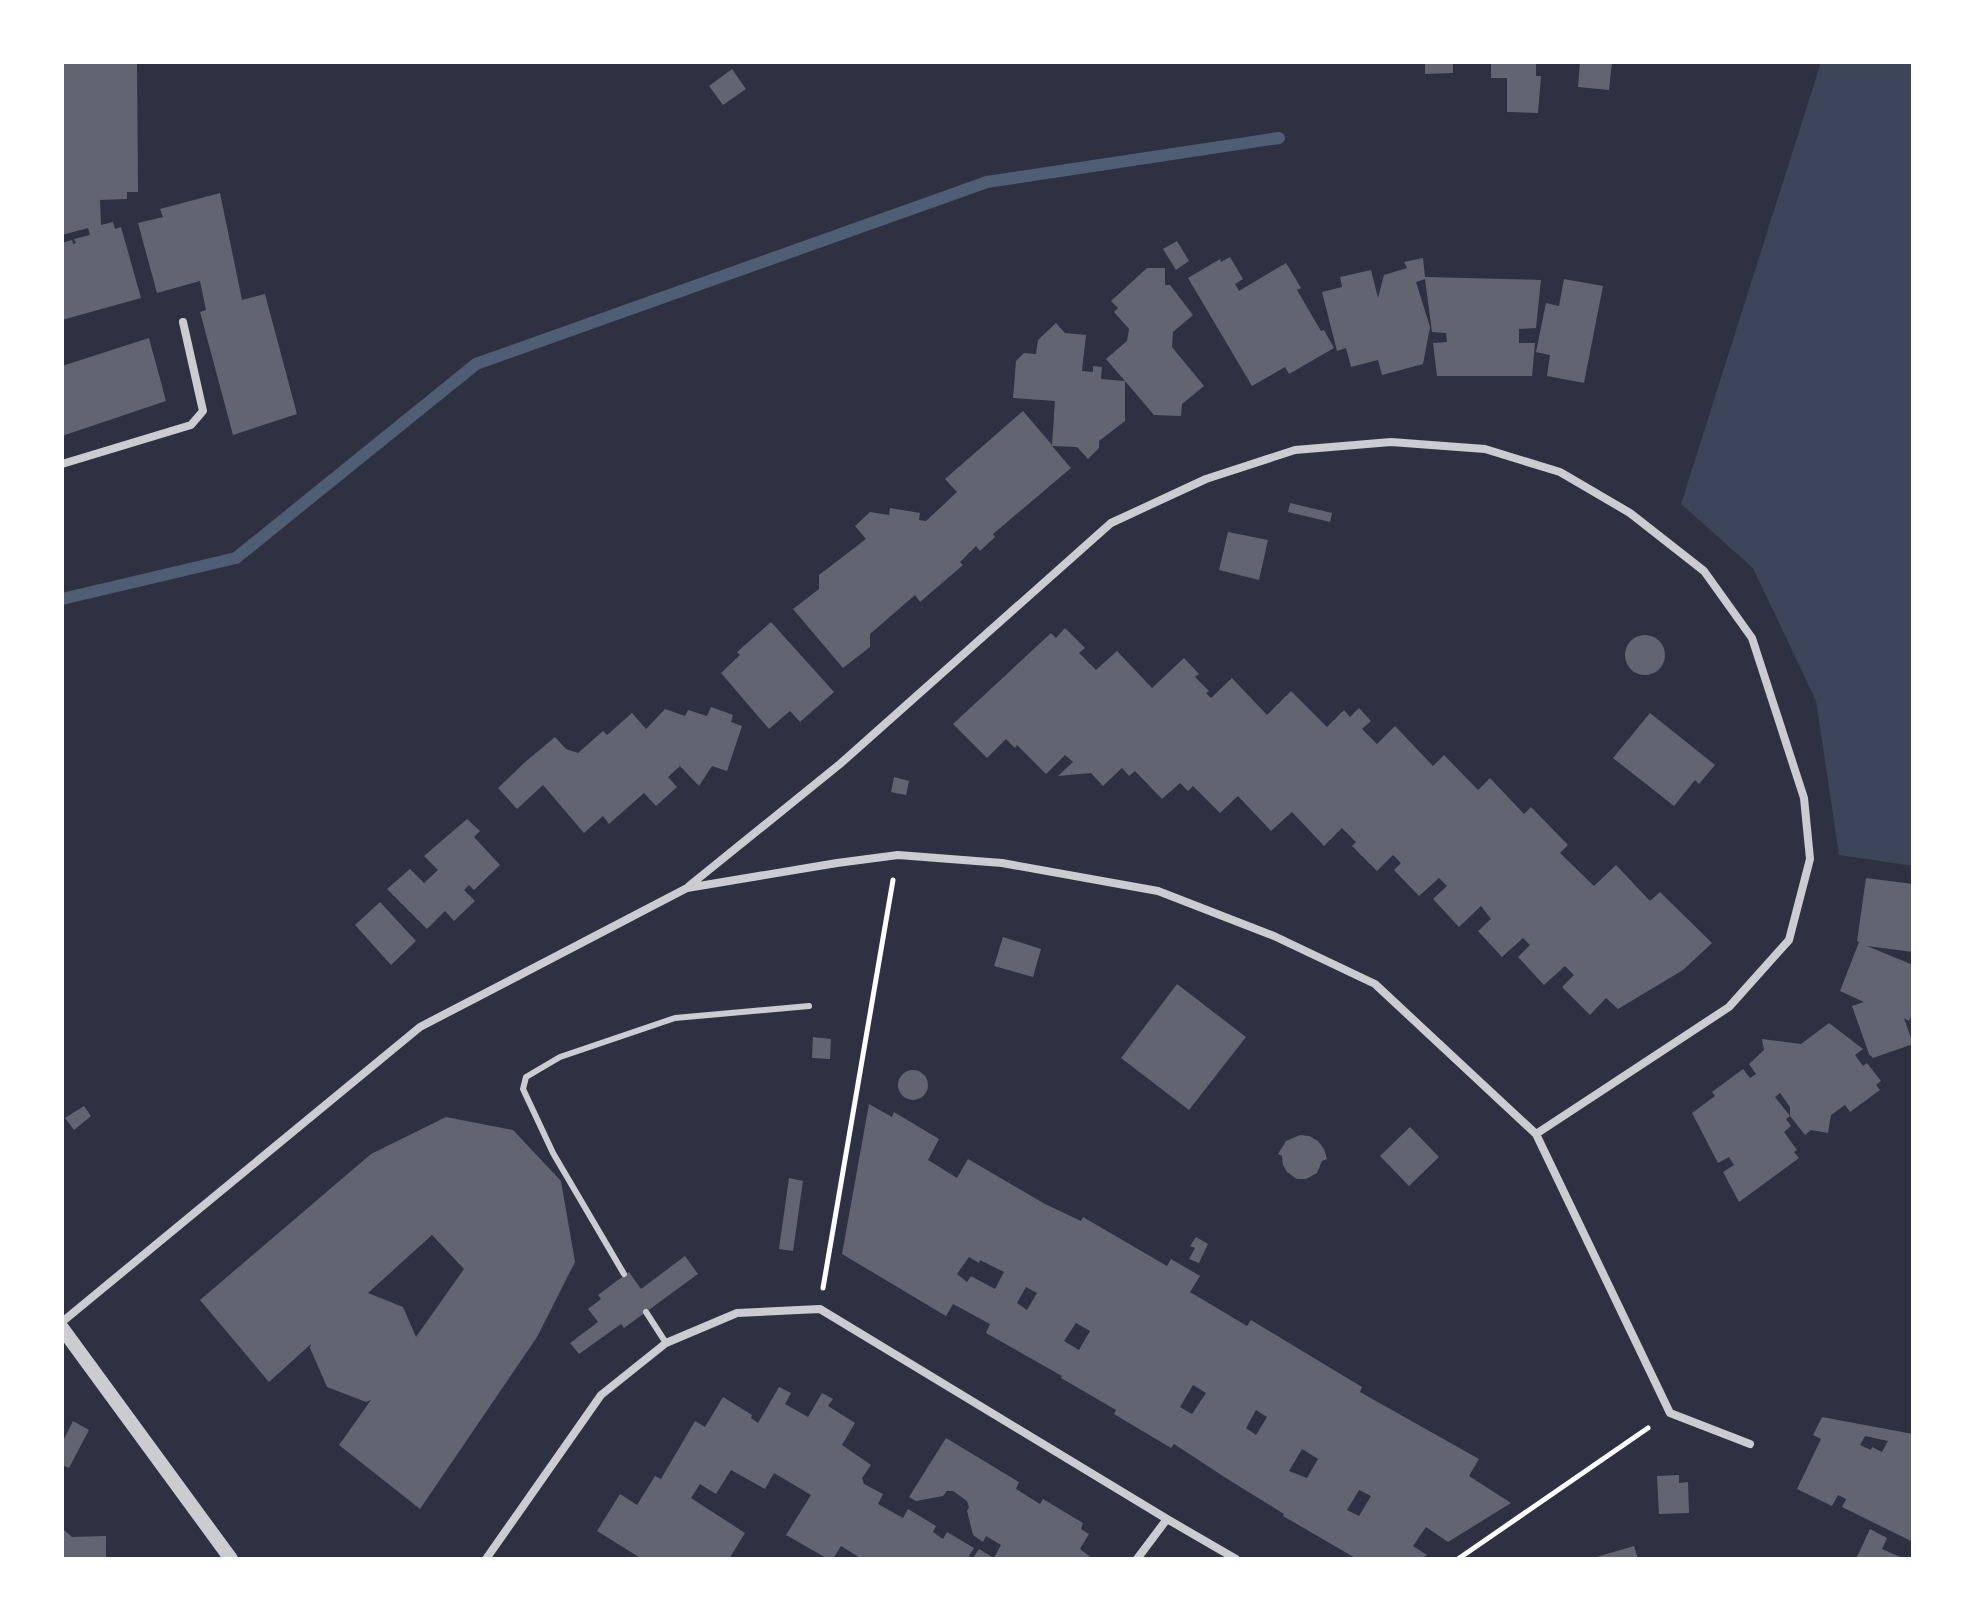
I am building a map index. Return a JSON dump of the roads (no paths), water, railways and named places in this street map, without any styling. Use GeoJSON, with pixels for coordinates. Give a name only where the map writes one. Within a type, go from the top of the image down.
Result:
{"type":"FeatureCollection","features":[{"type":"Feature","properties":{"kind":"street"},"geometry":{"type":"LineString","coordinates":[[62,464],[191,425],[203,411],[183,322]]}},
{"type":"Feature","properties":{"kind":"street"},"geometry":{"type":"LineString","coordinates":[[62,1322],[420,1027],[687,888],[840,764],[1111,523],[1206,479],[1295,450],[1391,442],[1485,449],[1560,472],[1630,513],[1704,571],[1752,638],[1804,798],[1810,859],[1789,940],[1729,1007],[1536,1134]]}},
{"type":"Feature","properties":{"kind":"street"},"geometry":{"type":"LineString","coordinates":[[687,888],[898,855],[1002,863],[1158,891],[1274,936],[1375,984],[1536,1134],[1670,1413],[1750,1444]]}},
{"type":"Feature","properties":{"kind":"street"},"geometry":{"type":"LineString","coordinates":[[486,1559],[601,1395],[666,1343],[737,1313],[820,1309],[1236,1559]]}},
{"type":"Feature","properties":{"kind":"street"},"geometry":{"type":"LineString","coordinates":[[62,1328],[227,1558]]}},
{"type":"Feature","properties":{"kind":"street"},"geometry":{"type":"LineString","coordinates":[[1137,1559],[1167,1519]]}},
{"type":"Feature","properties":{"kind":"lane"},"geometry":{"type":"LineString","coordinates":[[624,1274],[553,1153],[523,1089],[526,1077],[560,1057],[675,1018],[809,1006]]}},
{"type":"Feature","properties":{"kind":"lane"},"geometry":{"type":"LineString","coordinates":[[646,1312],[666,1343]]}},
{"type":"Feature","properties":{"kind":"waterway"},"geometry":{"type":"LineString","coordinates":[[62,599],[236,558],[476,364],[987,182],[1279,138]]}}]}
